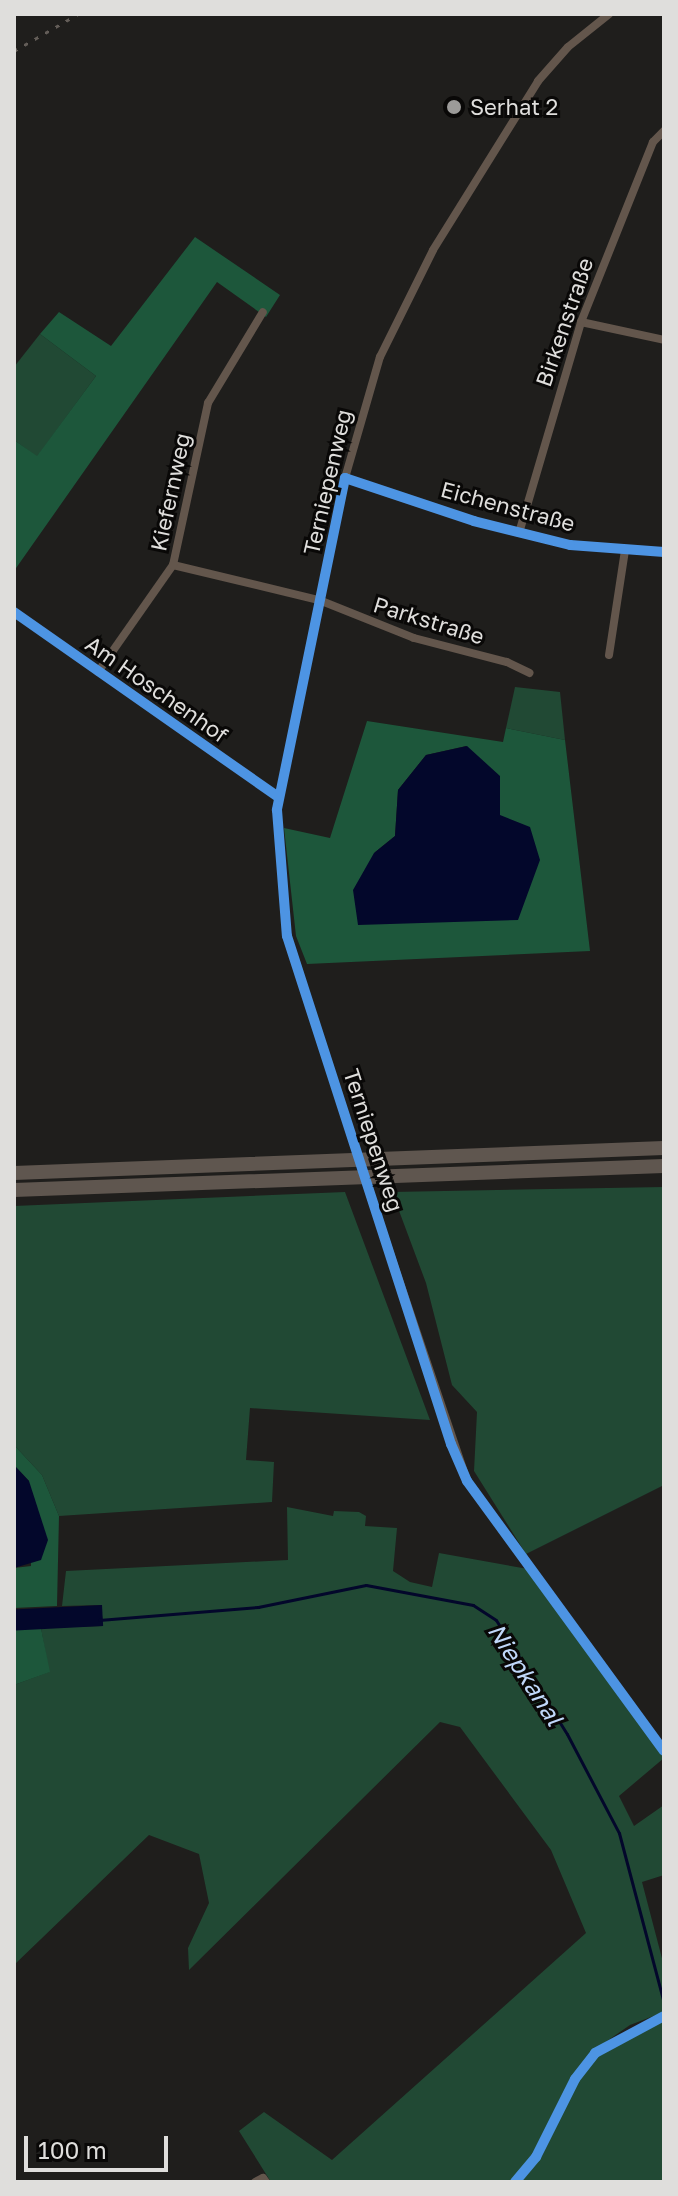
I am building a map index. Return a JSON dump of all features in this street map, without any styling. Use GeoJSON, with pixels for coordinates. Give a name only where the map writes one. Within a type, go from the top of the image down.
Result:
{"type":"FeatureCollection","features":[{"type":"Feature","properties":{"kind":"highway"},"geometry":{"type":"LineString","coordinates":[[14,1173],[664,1148]]}},
{"type":"Feature","properties":{"kind":"highway"},"geometry":{"type":"LineString","coordinates":[[14,1190],[664,1166]]}},
{"type":"Feature","properties":{"kind":"street","name":"Terniepenweg"},"geometry":{"type":"LineString","coordinates":[[609,14],[568,47],[538,81],[433,250],[380,357],[345,478],[278,797],[287,936],[467,1481],[664,1751]]}},
{"type":"Feature","properties":{"kind":"street","name":"Birkenstraße"},"geometry":{"type":"LineString","coordinates":[[519,533],[581,322],[642,167],[664,131]]}},
{"type":"Feature","properties":{"kind":"street","name":"Kiefernweg"},"geometry":{"type":"LineString","coordinates":[[98,672],[173,565],[208,403],[263,312]]}},
{"type":"Feature","properties":{"kind":"street"},"geometry":{"type":"LineString","coordinates":[[581,322],[664,340]]}},
{"type":"Feature","properties":{"kind":"street","name":"Eichenstraße"},"geometry":{"type":"LineString","coordinates":[[345,478],[519,533],[625,551],[664,552]]}},
{"type":"Feature","properties":{"kind":"street"},"geometry":{"type":"LineString","coordinates":[[609,655],[625,551]]}},
{"type":"Feature","properties":{"kind":"street","name":"Parkstraße"},"geometry":{"type":"LineString","coordinates":[[173,565],[319,600],[414,638],[507,662],[530,673]]}},
{"type":"Feature","properties":{"kind":"street","name":"Am Hoschenhof"},"geometry":{"type":"LineString","coordinates":[[14,612],[278,797]]}},
{"type":"Feature","properties":{"kind":"street"},"geometry":{"type":"LineString","coordinates":[[515,2182],[536,2157],[575,2079],[595,2053],[664,2016]]}},
{"type":"Feature","properties":{"kind":"street"},"geometry":{"type":"LineString","coordinates":[[255,2182],[263,2178],[266,2182]]}},
{"type":"Feature","properties":{"kind":"green space"},"geometry":{"type":"Polygon","coordinates":[[[195,237],[280,295],[266,317],[217,282],[14,571],[14,440],[37,456],[96,376],[40,334],[59,312],[111,346],[195,237]]]}},
{"type":"Feature","properties":{"kind":"green space"},"geometry":{"type":"Polygon","coordinates":[[[40,334],[96,376],[37,457],[14,440],[14,367],[40,334]]]}},
{"type":"Feature","properties":{"kind":"green space"},"geometry":{"type":"Polygon","coordinates":[[[515,687],[560,692],[565,740],[506,728],[515,687]]]}},
{"type":"Feature","properties":{"kind":"green space"},"geometry":{"type":"Polygon","coordinates":[[[367,721],[503,742],[506,728],[565,740],[590,951],[307,964],[296,936],[284,828],[330,838],[367,721]],[[466,746],[426,755],[398,790],[395,836],[374,853],[500,816],[466,746]]]}},
{"type":"Feature","properties":{"kind":"green space"},"geometry":{"type":"Polygon","coordinates":[[[664,1187],[664,1485],[526,1554],[474,1471],[477,1412],[452,1385],[426,1283],[392,1192],[664,1187]]]}},
{"type":"Feature","properties":{"kind":"green space"},"geometry":{"type":"Polygon","coordinates":[[[345,1192],[430,1420],[250,1408],[246,1460],[274,1462],[272,1502],[59,1516],[42,1475],[14,1445],[14,1206],[345,1192]]]}},
{"type":"Feature","properties":{"kind":"green space"},"geometry":{"type":"Polygon","coordinates":[[[14,1445],[42,1475],[59,1516],[57,1606],[14,1608],[14,1568],[31,1566],[29,1481],[14,1465],[14,1445]]]}},
{"type":"Feature","properties":{"kind":"green space"},"geometry":{"type":"Polygon","coordinates":[[[287,1507],[333,1516],[334,1511],[359,1512],[366,1516],[365,1526],[397,1528],[393,1571],[410,1582],[432,1587],[439,1553],[528,1569],[664,1758],[619,1796],[634,1826],[664,1805],[664,1875],[642,1882],[664,1966],[664,2012],[630,2025],[594,2050],[525,2166],[510,2182],[271,2182],[239,2131],[264,2112],[332,2160],[586,1933],[551,1850],[460,1727],[440,1722],[189,1970],[188,1948],[209,1903],[199,1854],[149,1835],[14,1965],[14,1685],[49,1672],[41,1628],[103,1626],[101,1605],[62,1606],[66,1571],[288,1560],[287,1507]]]}},
{"type":"Feature","properties":{"kind":"green space"},"geometry":{"type":"Polygon","coordinates":[[[41,1628],[50,1672],[14,1685],[14,1630],[41,1628]]]}},
{"type":"Feature","properties":{"kind":"green space"},"geometry":{"type":"Polygon","coordinates":[[[664,2021],[664,2182],[521,2182],[542,2156],[578,2081],[598,2056],[627,2035],[664,2021]]]}},
{"type":"Feature","properties":{"kind":"water"},"geometry":{"type":"Polygon","coordinates":[[[467,746],[500,776],[500,815],[530,827],[540,860],[518,920],[358,925],[353,890],[374,853],[395,836],[398,790],[426,755],[467,746]]]}},
{"type":"Feature","properties":{"kind":"water"},"geometry":{"type":"Polygon","coordinates":[[[14,1465],[29,1481],[48,1540],[41,1560],[14,1568],[14,1465]]]}},
{"type":"Feature","properties":{"kind":"water"},"geometry":{"type":"Polygon","coordinates":[[[102,1605],[103,1626],[15,1631],[14,1610],[102,1605]]]}},
{"type":"Feature","properties":{"kind":"waterway","name":"Niepkanal"},"geometry":{"type":"LineString","coordinates":[[99,1620],[258,1607],[366,1585],[473,1605],[496,1620],[567,1734],[619,1833],[664,2003]]}},
{"type":"Feature","properties":{"kind":"railway"},"geometry":{"type":"LineString","coordinates":[[14,51],[78,14]]}},
{"type":"Feature","properties":{"kind":"cycle path"},"geometry":{"type":"LineString","coordinates":[[664,552],[570,545],[474,521],[345,478],[277,810],[287,936],[451,1444],[467,1481],[664,1751]]}},
{"type":"Feature","properties":{"kind":"cycle path"},"geometry":{"type":"LineString","coordinates":[[14,612],[278,797]]}},
{"type":"Feature","properties":{"kind":"cycle path"},"geometry":{"type":"LineString","coordinates":[[515,2182],[536,2157],[575,2079],[595,2053],[664,2016]]}},
{"type":"Feature","properties":{"kind":"place","name":"Serhat 2"},"geometry":{"type":"Point","coordinates":[454,107]}}]}
